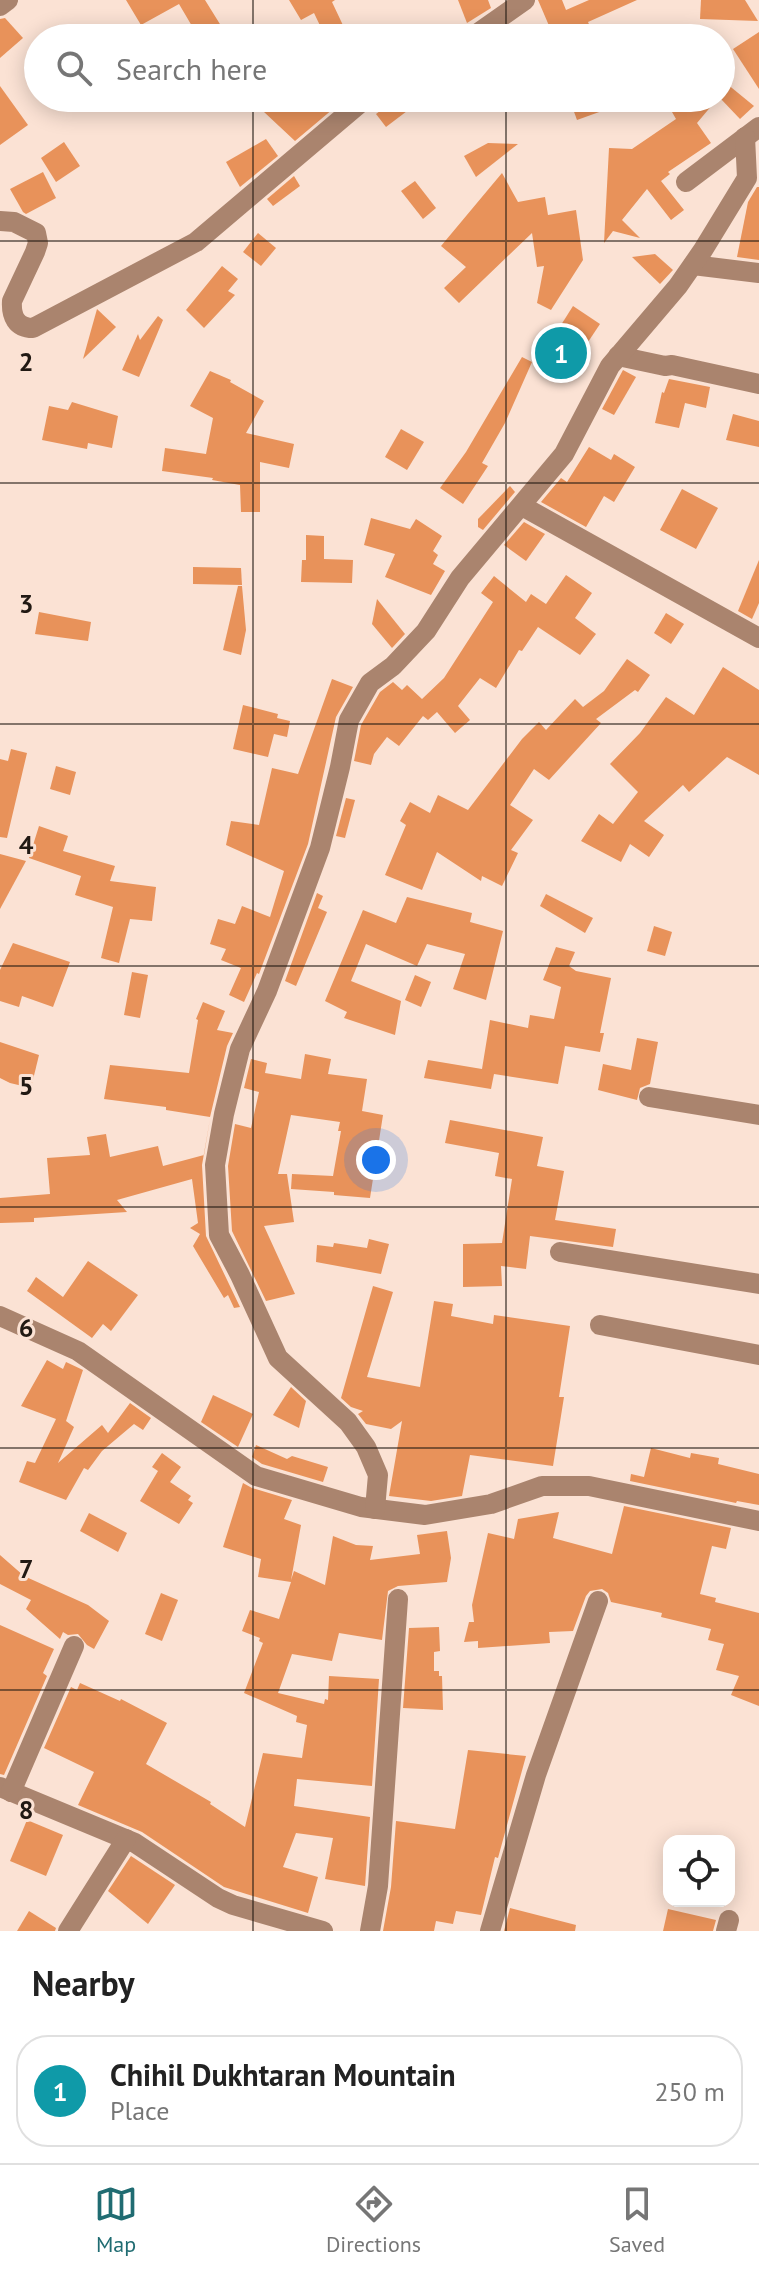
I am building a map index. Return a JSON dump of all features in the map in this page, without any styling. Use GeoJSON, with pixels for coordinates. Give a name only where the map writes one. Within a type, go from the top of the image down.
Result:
{"type":"FeatureCollection","features":[{"type":"Feature","properties":{"kind":"street"},"geometry":{"type":"LineString","coordinates":[[0,6],[8,0]]}},
{"type":"Feature","properties":{"kind":"street"},"geometry":{"type":"LineString","coordinates":[[491,24],[525,0]]}},
{"type":"Feature","properties":{"kind":"street"},"geometry":{"type":"LineString","coordinates":[[0,221],[14,222],[36,233],[38,243],[11,309],[17,323],[33,328],[196,242],[349,112]]}},
{"type":"Feature","properties":{"kind":"street"},"geometry":{"type":"LineString","coordinates":[[686,182],[752,132]]}},
{"type":"Feature","properties":{"kind":"street"},"geometry":{"type":"LineString","coordinates":[[375,1509],[378,1475],[366,1447],[348,1422],[278,1358],[219,1235],[215,1165],[240,1049],[267,991],[320,848],[349,720],[370,683],[393,666],[426,631],[460,578],[564,454],[610,366],[693,265],[747,178],[752,132]]}},
{"type":"Feature","properties":{"kind":"street"},"geometry":{"type":"LineString","coordinates":[[693,265],[759,273]]}},
{"type":"Feature","properties":{"kind":"street"},"geometry":{"type":"LineString","coordinates":[[618,356],[759,384]]}},
{"type":"Feature","properties":{"kind":"street"},"geometry":{"type":"LineString","coordinates":[[522,506],[759,638]]}},
{"type":"Feature","properties":{"kind":"street"},"geometry":{"type":"LineString","coordinates":[[649,1097],[759,1115]]}},
{"type":"Feature","properties":{"kind":"street"},"geometry":{"type":"LineString","coordinates":[[560,1252],[759,1284]]}},
{"type":"Feature","properties":{"kind":"street"},"geometry":{"type":"LineString","coordinates":[[0,1316],[78,1351],[256,1476],[361,1507],[425,1515],[491,1504],[542,1486],[589,1486],[759,1521]]}},
{"type":"Feature","properties":{"kind":"street"},"geometry":{"type":"LineString","coordinates":[[600,1325],[759,1355]]}},
{"type":"Feature","properties":{"kind":"street"},"geometry":{"type":"LineString","coordinates":[[370,1931],[378,1886],[398,1599]]}},
{"type":"Feature","properties":{"kind":"street"},"geometry":{"type":"LineString","coordinates":[[490,1931],[536,1775],[598,1601]]}},
{"type":"Feature","properties":{"kind":"street"},"geometry":{"type":"LineString","coordinates":[[74,1646],[6,1790],[126,1839],[233,1905],[323,1931]]}},
{"type":"Feature","properties":{"kind":"street"},"geometry":{"type":"LineString","coordinates":[[68,1931],[126,1839]]}},
{"type":"Feature","properties":{"kind":"building"},"geometry":{"type":"Polygon","coordinates":[[[126,0],[205,0],[220,24],[191,24],[179,4],[140,24],[126,0]]]}},
{"type":"Feature","properties":{"kind":"building"},"geometry":{"type":"Polygon","coordinates":[[[289,0],[335,0],[332,2],[342,24],[319,24],[314,13],[301,20],[289,0]]]}},
{"type":"Feature","properties":{"kind":"building"},"geometry":{"type":"Polygon","coordinates":[[[458,0],[488,0],[491,8],[467,23],[458,0]]]}},
{"type":"Feature","properties":{"kind":"building"},"geometry":{"type":"Polygon","coordinates":[[[538,0],[562,0],[566,10],[589,0],[637,0],[589,24],[548,24],[538,0]]]}},
{"type":"Feature","properties":{"kind":"building"},"geometry":{"type":"Polygon","coordinates":[[[701,0],[745,0],[758,21],[700,19],[701,0]]]}},
{"type":"Feature","properties":{"kind":"building"},"geometry":{"type":"Polygon","coordinates":[[[5,18],[23,38],[0,58],[0,19],[5,18]]]}},
{"type":"Feature","properties":{"kind":"building"},"geometry":{"type":"Polygon","coordinates":[[[759,32],[759,89],[735,52],[735,48],[759,32]]]}},
{"type":"Feature","properties":{"kind":"building"},"geometry":{"type":"Polygon","coordinates":[[[0,86],[28,125],[0,145],[0,86]]]}},
{"type":"Feature","properties":{"kind":"building"},"geometry":{"type":"Polygon","coordinates":[[[735,90],[754,106],[740,119],[733,112],[735,90]]]}},
{"type":"Feature","properties":{"kind":"building"},"geometry":{"type":"Polygon","coordinates":[[[264,112],[329,112],[295,141],[264,112]]]}},
{"type":"Feature","properties":{"kind":"building"},"geometry":{"type":"Polygon","coordinates":[[[379,112],[406,112],[386,127],[376,114],[379,112]]]}},
{"type":"Feature","properties":{"kind":"building"},"geometry":{"type":"Polygon","coordinates":[[[574,112],[599,112],[577,120],[574,112]]]}},
{"type":"Feature","properties":{"kind":"building"},"geometry":{"type":"Polygon","coordinates":[[[672,112],[706,112],[697,123],[711,143],[668,172],[670,174],[661,181],[684,210],[671,220],[647,189],[622,220],[640,238],[613,231],[604,243],[609,148],[632,149],[676,119],[672,112]]]}},
{"type":"Feature","properties":{"kind":"building"},"geometry":{"type":"Polygon","coordinates":[[[266,139],[278,156],[240,187],[226,162],[266,139]]]}},
{"type":"Feature","properties":{"kind":"building"},"geometry":{"type":"Polygon","coordinates":[[[64,142],[80,166],[56,182],[41,158],[64,142]]]}},
{"type":"Feature","properties":{"kind":"building"},"geometry":{"type":"Polygon","coordinates":[[[488,143],[518,144],[476,177],[464,156],[488,143]]]}},
{"type":"Feature","properties":{"kind":"building"},"geometry":{"type":"Polygon","coordinates":[[[43,172],[56,198],[26,214],[10,189],[43,172]]]}},
{"type":"Feature","properties":{"kind":"building"},"geometry":{"type":"Polygon","coordinates":[[[502,173],[518,202],[545,197],[548,215],[576,210],[583,260],[551,310],[537,303],[544,266],[537,267],[532,233],[459,303],[444,288],[466,267],[441,246],[502,173]]]}},
{"type":"Feature","properties":{"kind":"building"},"geometry":{"type":"Polygon","coordinates":[[[294,176],[300,186],[273,206],[267,199],[294,176]]]}},
{"type":"Feature","properties":{"kind":"building"},"geometry":{"type":"Polygon","coordinates":[[[415,181],[436,208],[423,219],[401,191],[415,181]]]}},
{"type":"Feature","properties":{"kind":"building"},"geometry":{"type":"Polygon","coordinates":[[[757,187],[759,260],[737,257],[748,202],[757,187]]]}},
{"type":"Feature","properties":{"kind":"building"},"geometry":{"type":"Polygon","coordinates":[[[258,233],[276,248],[261,266],[243,252],[258,233]]]}},
{"type":"Feature","properties":{"kind":"building"},"geometry":{"type":"Polygon","coordinates":[[[655,254],[673,270],[660,284],[632,257],[655,254]]]}},
{"type":"Feature","properties":{"kind":"building"},"geometry":{"type":"Polygon","coordinates":[[[222,266],[238,279],[228,291],[235,295],[204,328],[186,310],[222,266]]]}},
{"type":"Feature","properties":{"kind":"building"},"geometry":{"type":"Polygon","coordinates":[[[573,306],[600,324],[588,342],[561,325],[573,306]]]}},
{"type":"Feature","properties":{"kind":"building"},"geometry":{"type":"Polygon","coordinates":[[[97,309],[116,327],[83,359],[97,309]]]}},
{"type":"Feature","properties":{"kind":"building"},"geometry":{"type":"Polygon","coordinates":[[[158,316],[163,320],[139,377],[122,370],[138,334],[140,340],[158,316]]]}},
{"type":"Feature","properties":{"kind":"building"},"geometry":{"type":"Polygon","coordinates":[[[522,357],[532,362],[505,423],[482,463],[488,466],[463,504],[440,488],[466,452],[522,357]]]}},
{"type":"Feature","properties":{"kind":"building"},"geometry":{"type":"Polygon","coordinates":[[[623,370],[636,377],[614,415],[602,409],[623,370]]]}},
{"type":"Feature","properties":{"kind":"building"},"geometry":{"type":"Polygon","coordinates":[[[210,371],[264,401],[246,433],[294,444],[289,468],[260,462],[260,512],[241,512],[240,485],[162,471],[165,448],[206,454],[213,418],[190,406],[210,371]]]}},
{"type":"Feature","properties":{"kind":"building"},"geometry":{"type":"Polygon","coordinates":[[[669,379],[710,387],[706,408],[685,403],[679,428],[655,423],[662,392],[669,379]]]}},
{"type":"Feature","properties":{"kind":"building"},"geometry":{"type":"Polygon","coordinates":[[[72,402],[118,416],[112,448],[88,443],[87,449],[42,440],[49,406],[68,410],[72,402]]]}},
{"type":"Feature","properties":{"kind":"building"},"geometry":{"type":"Polygon","coordinates":[[[733,414],[759,421],[759,447],[726,440],[733,414]]]}},
{"type":"Feature","properties":{"kind":"building"},"geometry":{"type":"Polygon","coordinates":[[[401,429],[424,442],[407,470],[385,457],[401,429]]]}},
{"type":"Feature","properties":{"kind":"building"},"geometry":{"type":"Polygon","coordinates":[[[589,447],[611,460],[614,454],[635,467],[614,502],[604,496],[586,527],[541,502],[561,478],[567,482],[589,447]]]}},
{"type":"Feature","properties":{"kind":"building"},"geometry":{"type":"Polygon","coordinates":[[[510,486],[515,492],[483,530],[478,527],[478,519],[510,486]]]}},
{"type":"Feature","properties":{"kind":"building"},"geometry":{"type":"Polygon","coordinates":[[[682,489],[718,508],[696,549],[660,530],[682,489]]]}},
{"type":"Feature","properties":{"kind":"building"},"geometry":{"type":"Polygon","coordinates":[[[371,518],[410,529],[416,519],[442,536],[433,551],[438,555],[433,564],[445,571],[431,595],[385,577],[395,554],[364,545],[371,518]]]}},
{"type":"Feature","properties":{"kind":"building"},"geometry":{"type":"Polygon","coordinates":[[[524,522],[545,534],[526,561],[504,545],[524,522]]]}},
{"type":"Feature","properties":{"kind":"building"},"geometry":{"type":"Polygon","coordinates":[[[306,535],[324,536],[324,559],[353,560],[352,583],[301,582],[302,560],[306,560],[306,535]]]}},
{"type":"Feature","properties":{"kind":"building"},"geometry":{"type":"Polygon","coordinates":[[[759,560],[759,603],[752,619],[738,611],[759,560]]]}},
{"type":"Feature","properties":{"kind":"building"},"geometry":{"type":"Polygon","coordinates":[[[193,567],[241,568],[242,585],[193,584],[193,567]]]}},
{"type":"Feature","properties":{"kind":"building"},"geometry":{"type":"Polygon","coordinates":[[[566,575],[592,593],[575,618],[596,634],[580,655],[538,627],[522,651],[519,650],[496,688],[480,678],[458,706],[470,720],[455,733],[437,712],[428,720],[423,716],[399,746],[387,737],[374,754],[371,765],[354,761],[361,725],[380,692],[393,682],[402,690],[407,685],[422,699],[444,678],[493,602],[481,593],[494,576],[526,602],[531,594],[546,604],[566,575]]]}},
{"type":"Feature","properties":{"kind":"building"},"geometry":{"type":"Polygon","coordinates":[[[238,586],[242,586],[246,630],[241,655],[223,650],[238,586]]]}},
{"type":"Feature","properties":{"kind":"building"},"geometry":{"type":"Polygon","coordinates":[[[377,599],[405,634],[392,648],[372,624],[377,599]]]}},
{"type":"Feature","properties":{"kind":"building"},"geometry":{"type":"Polygon","coordinates":[[[39,612],[91,622],[88,641],[35,634],[39,612]]]}},
{"type":"Feature","properties":{"kind":"building"},"geometry":{"type":"Polygon","coordinates":[[[666,613],[684,624],[671,644],[654,633],[666,613]]]}},
{"type":"Feature","properties":{"kind":"building"},"geometry":{"type":"Polygon","coordinates":[[[627,659],[650,675],[638,692],[635,690],[596,719],[601,723],[549,780],[534,769],[510,805],[533,820],[511,850],[518,853],[502,886],[482,876],[481,881],[437,852],[422,890],[385,875],[406,825],[400,821],[410,802],[430,813],[438,795],[468,810],[522,739],[539,722],[546,730],[575,699],[583,707],[604,691],[627,659]]]}},
{"type":"Feature","properties":{"kind":"building"},"geometry":{"type":"Polygon","coordinates":[[[723,667],[759,690],[759,775],[727,757],[689,792],[683,785],[644,821],[664,835],[649,857],[630,844],[621,862],[581,841],[599,814],[613,824],[638,792],[610,764],[640,733],[666,697],[694,715],[723,667]]]}},
{"type":"Feature","properties":{"kind":"building"},"geometry":{"type":"Polygon","coordinates":[[[332,679],[353,687],[336,717],[308,844],[259,974],[244,1002],[229,995],[241,968],[221,960],[226,949],[210,944],[218,919],[235,924],[242,906],[270,917],[284,871],[226,845],[231,821],[259,825],[272,768],[298,774],[332,679]]]}},
{"type":"Feature","properties":{"kind":"building"},"geometry":{"type":"Polygon","coordinates":[[[243,705],[278,714],[277,718],[290,721],[287,737],[274,734],[268,757],[233,749],[243,705]]]}},
{"type":"Feature","properties":{"kind":"building"},"geometry":{"type":"Polygon","coordinates":[[[11,749],[27,753],[7,838],[0,837],[0,759],[8,761],[11,749]]]}},
{"type":"Feature","properties":{"kind":"building"},"geometry":{"type":"Polygon","coordinates":[[[56,766],[76,772],[70,795],[50,789],[56,766]]]}},
{"type":"Feature","properties":{"kind":"building"},"geometry":{"type":"Polygon","coordinates":[[[346,798],[355,800],[345,838],[336,836],[346,798]]]}},
{"type":"Feature","properties":{"kind":"building"},"geometry":{"type":"Polygon","coordinates":[[[39,826],[68,836],[63,851],[115,866],[110,881],[156,887],[152,921],[130,919],[119,963],[101,958],[113,907],[75,895],[81,876],[29,858],[39,826]]]}},
{"type":"Feature","properties":{"kind":"building"},"geometry":{"type":"Polygon","coordinates":[[[0,854],[26,861],[0,909],[0,854]]]}},
{"type":"Feature","properties":{"kind":"building"},"geometry":{"type":"Polygon","coordinates":[[[317,893],[323,896],[318,908],[327,912],[296,986],[285,981],[317,893]]]}},
{"type":"Feature","properties":{"kind":"building"},"geometry":{"type":"Polygon","coordinates":[[[546,894],[593,918],[585,933],[540,906],[546,894]]]}},
{"type":"Feature","properties":{"kind":"building"},"geometry":{"type":"Polygon","coordinates":[[[407,897],[472,913],[470,922],[503,931],[486,1000],[453,989],[465,954],[427,944],[417,966],[366,944],[351,981],[401,1001],[395,1035],[344,1018],[347,1012],[325,1001],[363,910],[396,923],[407,897]]]}},
{"type":"Feature","properties":{"kind":"building"},"geometry":{"type":"Polygon","coordinates":[[[654,926],[672,932],[665,956],[647,951],[654,926]]]}},
{"type":"Feature","properties":{"kind":"building"},"geometry":{"type":"Polygon","coordinates":[[[13,943],[70,962],[53,1007],[22,996],[19,1007],[0,1001],[0,970],[13,943]]]}},
{"type":"Feature","properties":{"kind":"building"},"geometry":{"type":"Polygon","coordinates":[[[556,947],[575,952],[569,966],[576,971],[611,978],[600,1033],[604,1033],[600,1052],[565,1046],[558,1084],[494,1074],[491,1089],[424,1078],[428,1060],[482,1069],[490,1020],[528,1028],[530,1015],[554,1019],[561,987],[543,980],[556,947]]]}},
{"type":"Feature","properties":{"kind":"building"},"geometry":{"type":"Polygon","coordinates":[[[132,972],[148,975],[140,1018],[124,1015],[132,972]]]}},
{"type":"Feature","properties":{"kind":"building"},"geometry":{"type":"Polygon","coordinates":[[[415,975],[431,982],[421,1007],[405,1000],[415,975]]]}},
{"type":"Feature","properties":{"kind":"building"},"geometry":{"type":"Polygon","coordinates":[[[203,1002],[225,1011],[217,1030],[233,1033],[210,1117],[166,1110],[166,1107],[104,1099],[110,1065],[189,1073],[196,1019],[203,1002]]]}},
{"type":"Feature","properties":{"kind":"building"},"geometry":{"type":"Polygon","coordinates":[[[637,1038],[658,1042],[650,1084],[640,1088],[637,1100],[598,1090],[603,1064],[631,1070],[637,1038]]]}},
{"type":"Feature","properties":{"kind":"building"},"geometry":{"type":"Polygon","coordinates":[[[0,1042],[39,1055],[31,1088],[0,1078],[0,1042]]]}},
{"type":"Feature","properties":{"kind":"building"},"geometry":{"type":"Polygon","coordinates":[[[305,1054],[331,1059],[328,1074],[367,1079],[362,1111],[383,1115],[370,1198],[291,1189],[292,1174],[333,1176],[341,1131],[338,1131],[340,1122],[291,1115],[278,1174],[287,1174],[294,1222],[264,1226],[295,1294],[266,1301],[232,1231],[228,1166],[235,1124],[251,1128],[259,1092],[244,1088],[251,1059],[267,1063],[265,1073],[301,1079],[305,1054]]]}},
{"type":"Feature","properties":{"kind":"building"},"geometry":{"type":"Polygon","coordinates":[[[450,1120],[543,1137],[537,1166],[564,1171],[555,1220],[616,1229],[613,1247],[530,1236],[526,1269],[501,1266],[502,1286],[463,1287],[463,1244],[502,1243],[512,1179],[495,1176],[499,1153],[445,1143],[450,1120]]]}},
{"type":"Feature","properties":{"kind":"building"},"geometry":{"type":"Polygon","coordinates":[[[106,1134],[110,1157],[158,1146],[163,1166],[204,1155],[206,1236],[240,1307],[234,1308],[228,1295],[224,1298],[193,1246],[200,1234],[190,1228],[198,1223],[192,1179],[117,1200],[127,1212],[0,1223],[0,1198],[50,1194],[47,1158],[90,1155],[87,1137],[106,1134]]]}},
{"type":"Feature","properties":{"kind":"building"},"geometry":{"type":"Polygon","coordinates":[[[369,1239],[389,1244],[381,1274],[316,1262],[317,1245],[333,1247],[334,1243],[367,1248],[369,1239]]]}},
{"type":"Feature","properties":{"kind":"building"},"geometry":{"type":"Polygon","coordinates":[[[88,1261],[138,1295],[111,1331],[103,1324],[92,1338],[27,1291],[36,1277],[63,1297],[88,1261]]]}},
{"type":"Feature","properties":{"kind":"building"},"geometry":{"type":"Polygon","coordinates":[[[373,1286],[393,1292],[367,1377],[420,1387],[434,1301],[453,1304],[451,1316],[493,1324],[494,1315],[570,1326],[559,1397],[564,1397],[553,1466],[470,1455],[462,1496],[431,1501],[389,1496],[402,1421],[391,1429],[366,1424],[358,1414],[363,1411],[351,1407],[341,1398],[373,1286]]]}},
{"type":"Feature","properties":{"kind":"building"},"geometry":{"type":"Polygon","coordinates":[[[47,1360],[63,1369],[66,1362],[83,1370],[66,1421],[74,1427],[58,1463],[102,1425],[108,1433],[130,1403],[151,1418],[143,1430],[134,1424],[102,1451],[88,1470],[84,1468],[66,1500],[19,1482],[27,1461],[35,1463],[56,1419],[21,1406],[47,1360]]]}},
{"type":"Feature","properties":{"kind":"building"},"geometry":{"type":"Polygon","coordinates":[[[291,1387],[306,1401],[299,1428],[273,1415],[291,1387]]]}},
{"type":"Feature","properties":{"kind":"building"},"geometry":{"type":"Polygon","coordinates":[[[213,1395],[253,1414],[238,1447],[201,1422],[213,1395]]]}},
{"type":"Feature","properties":{"kind":"building"},"geometry":{"type":"Polygon","coordinates":[[[256,1445],[287,1459],[292,1456],[328,1467],[323,1482],[262,1464],[252,1457],[256,1445]]]}},
{"type":"Feature","properties":{"kind":"building"},"geometry":{"type":"Polygon","coordinates":[[[651,1448],[690,1458],[691,1453],[719,1458],[718,1464],[759,1474],[759,1505],[630,1481],[631,1474],[644,1477],[651,1448]]]}},
{"type":"Feature","properties":{"kind":"building"},"geometry":{"type":"Polygon","coordinates":[[[162,1453],[181,1467],[170,1482],[191,1496],[188,1500],[193,1503],[179,1524],[140,1501],[158,1471],[152,1467],[162,1453]]]}},
{"type":"Feature","properties":{"kind":"building"},"geometry":{"type":"Polygon","coordinates":[[[243,1483],[292,1500],[284,1519],[301,1525],[291,1580],[294,1571],[325,1585],[333,1536],[356,1545],[373,1546],[370,1560],[420,1554],[417,1535],[447,1531],[451,1558],[447,1582],[398,1586],[388,1591],[382,1640],[339,1633],[332,1661],[292,1654],[278,1693],[324,1704],[325,1699],[328,1700],[329,1676],[379,1679],[372,1786],[297,1779],[294,1806],[370,1817],[365,1886],[325,1879],[333,1838],[296,1833],[283,1867],[318,1877],[308,1913],[224,1887],[142,1832],[78,1805],[94,1772],[44,1748],[71,1687],[77,1690],[80,1683],[121,1699],[167,1723],[146,1764],[211,1802],[245,1827],[263,1753],[302,1758],[307,1725],[296,1722],[297,1716],[244,1693],[263,1643],[259,1641],[260,1638],[242,1631],[250,1610],[279,1619],[291,1582],[258,1577],[261,1559],[223,1547],[243,1483]]]}},
{"type":"Feature","properties":{"kind":"building"},"geometry":{"type":"Polygon","coordinates":[[[624,1506],[731,1528],[726,1549],[712,1546],[700,1594],[716,1598],[715,1602],[759,1613],[759,1706],[731,1695],[739,1676],[716,1670],[724,1644],[708,1640],[711,1629],[661,1617],[662,1613],[611,1602],[608,1593],[602,1589],[590,1591],[586,1596],[573,1631],[549,1632],[550,1643],[478,1648],[478,1641],[464,1642],[469,1622],[474,1622],[472,1605],[488,1533],[514,1539],[518,1519],[559,1512],[553,1538],[612,1554],[624,1506]]]}},
{"type":"Feature","properties":{"kind":"building"},"geometry":{"type":"Polygon","coordinates":[[[89,1513],[127,1533],[118,1552],[80,1531],[89,1513]]]}},
{"type":"Feature","properties":{"kind":"building"},"geometry":{"type":"Polygon","coordinates":[[[0,1555],[24,1576],[88,1605],[109,1621],[94,1649],[78,1634],[63,1632],[60,1639],[26,1609],[31,1600],[0,1584],[0,1555]]]}},
{"type":"Feature","properties":{"kind":"building"},"geometry":{"type":"Polygon","coordinates":[[[161,1593],[178,1600],[162,1641],[145,1634],[161,1593]]]}},
{"type":"Feature","properties":{"kind":"building"},"geometry":{"type":"Polygon","coordinates":[[[0,1625],[54,1649],[43,1673],[47,1676],[4,1775],[0,1774],[0,1625]]]}},
{"type":"Feature","properties":{"kind":"building"},"geometry":{"type":"Polygon","coordinates":[[[439,1627],[440,1651],[434,1652],[434,1671],[439,1671],[439,1676],[442,1676],[443,1710],[403,1708],[409,1628],[439,1627]]]}},
{"type":"Feature","properties":{"kind":"building"},"geometry":{"type":"Polygon","coordinates":[[[468,1750],[526,1756],[481,1915],[456,1911],[453,1924],[436,1921],[434,1931],[383,1931],[391,1887],[396,1821],[455,1829],[468,1750]]]}},
{"type":"Feature","properties":{"kind":"building"},"geometry":{"type":"Polygon","coordinates":[[[27,1820],[63,1835],[46,1876],[10,1861],[27,1820]]]}},
{"type":"Feature","properties":{"kind":"building"},"geometry":{"type":"Polygon","coordinates":[[[131,1856],[175,1885],[148,1924],[108,1891],[131,1856]]]}},
{"type":"Feature","properties":{"kind":"building"},"geometry":{"type":"Polygon","coordinates":[[[510,1908],[576,1925],[575,1931],[504,1931],[510,1908]]]}},
{"type":"Feature","properties":{"kind":"building"},"geometry":{"type":"Polygon","coordinates":[[[668,1909],[716,1920],[713,1931],[663,1931],[668,1909]]]}},
{"type":"Feature","properties":{"kind":"building"},"geometry":{"type":"Polygon","coordinates":[[[29,1911],[56,1928],[55,1931],[17,1931],[29,1911]]]}},
{"type":"Feature","properties":{"kind":"place","name":"Chihil Dukhtaran Mountain"},"geometry":{"type":"Point","coordinates":[561,353]}}]}
